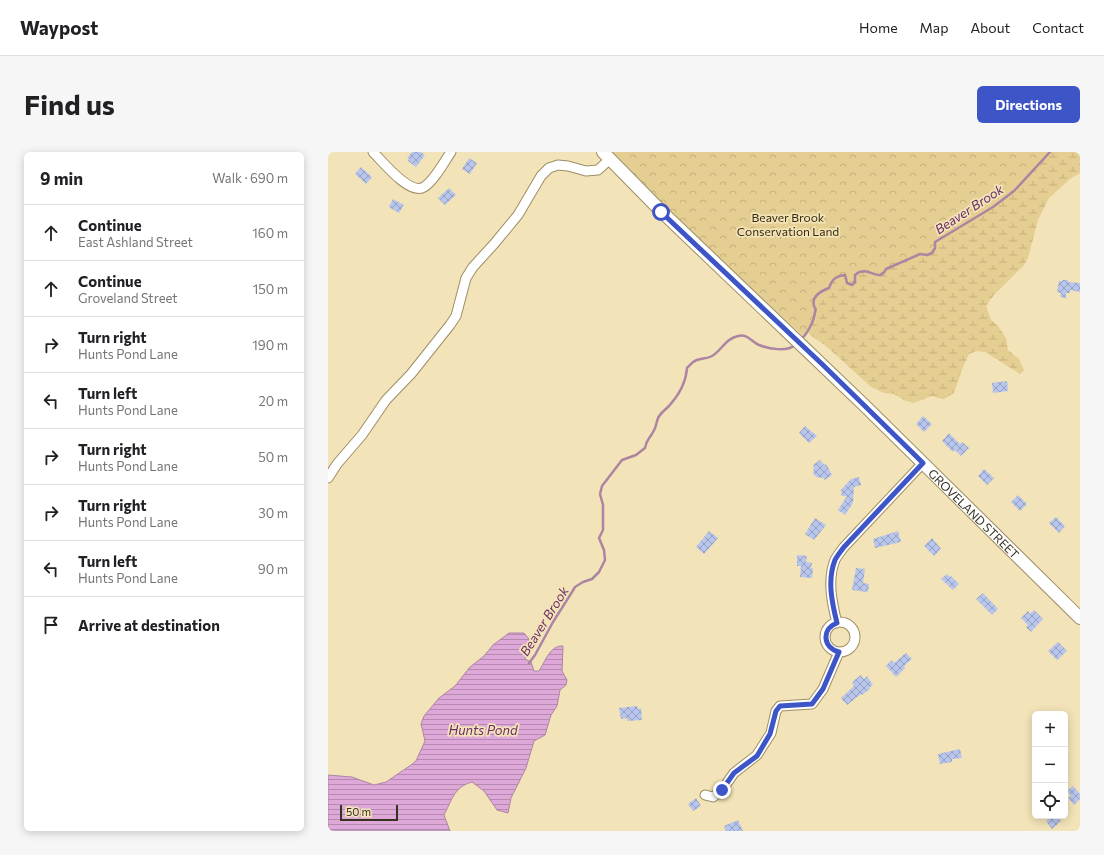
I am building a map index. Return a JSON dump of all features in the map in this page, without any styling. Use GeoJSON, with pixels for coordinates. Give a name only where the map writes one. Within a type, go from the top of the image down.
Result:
{"type":"FeatureCollection","features":[{"type":"Feature","properties":{"kind":"main road","name":"GROVELAND STREET"},"geometry":{"type":"LineString","coordinates":[[607,156],[661,212],[799,342],[1080,618]]}},
{"type":"Feature","properties":{"kind":"street"},"geometry":{"type":"LineString","coordinates":[[374,152],[404,182],[416,188],[424,187],[428,184],[451,152]]}},
{"type":"Feature","properties":{"kind":"street"},"geometry":{"type":"LineString","coordinates":[[328,478],[337,464],[362,435],[386,400],[410,374],[450,325],[456,316],[466,278],[473,266],[518,215],[542,176],[549,168],[558,165],[586,171],[598,170],[607,156]]}},
{"type":"Feature","properties":{"kind":"street"},"geometry":{"type":"LineString","coordinates":[[837,623],[831,597],[831,576],[835,560],[844,547],[923,463]]}},
{"type":"Feature","properties":{"kind":"street"},"geometry":{"type":"LineString","coordinates":[[837,623],[845,623],[850,626],[855,633],[855,638],[852,647],[848,650],[839,652],[830,649],[826,641],[826,631],[829,627],[837,623]]}},
{"type":"Feature","properties":{"kind":"street"},"geometry":{"type":"LineString","coordinates":[[705,795],[713,797],[722,790],[734,773],[757,756],[770,734],[776,711],[780,706],[812,704],[823,689],[839,652]]}},
{"type":"Feature","properties":{"kind":"green space","name":"Beaver Brook Conservation Land"},"geometry":{"type":"Polygon","coordinates":[[[612,152],[1050,152],[1014,191],[993,207],[935,242],[935,248],[932,253],[927,255],[920,254],[886,269],[880,275],[864,271],[860,272],[855,275],[855,282],[852,285],[847,283],[844,275],[836,277],[829,288],[817,294],[815,297],[815,316],[803,336],[667,210],[612,152]]]}},
{"type":"Feature","properties":{"kind":"green space"},"geometry":{"type":"Polygon","coordinates":[[[918,152],[1080,152],[1080,173],[1070,179],[1049,198],[1038,220],[1028,258],[1024,265],[994,295],[986,306],[991,320],[998,326],[1006,338],[1008,350],[1019,359],[1024,370],[1020,374],[985,352],[977,351],[969,354],[954,393],[942,399],[932,396],[913,403],[894,394],[884,393],[871,387],[825,345],[810,335],[806,328],[675,188],[918,152]]]}},
{"type":"Feature","properties":{"kind":"water","name":"Hunts Pond"},"geometry":{"type":"Polygon","coordinates":[[[509,633],[524,633],[529,639],[525,659],[531,662],[534,671],[539,671],[551,651],[558,646],[563,646],[562,671],[567,680],[566,685],[560,690],[557,706],[551,715],[545,735],[534,741],[526,768],[511,798],[508,813],[497,810],[484,791],[472,782],[461,787],[457,791],[444,815],[450,831],[328,831],[328,775],[352,777],[374,785],[386,782],[411,765],[416,761],[425,741],[421,724],[424,716],[439,698],[455,686],[470,667],[484,656],[493,645],[509,633]]]}},
{"type":"Feature","properties":{"kind":"building"},"geometry":{"type":"Polygon","coordinates":[[[412,152],[421,152],[425,155],[416,167],[408,161],[409,159],[407,158],[412,152]]]}},
{"type":"Feature","properties":{"kind":"building"},"geometry":{"type":"Polygon","coordinates":[[[469,158],[477,163],[470,174],[462,169],[469,158]]]}},
{"type":"Feature","properties":{"kind":"building"},"geometry":{"type":"Polygon","coordinates":[[[361,167],[372,177],[366,184],[355,174],[361,167]]]}},
{"type":"Feature","properties":{"kind":"building"},"geometry":{"type":"Polygon","coordinates":[[[449,188],[456,195],[445,205],[438,198],[449,188]]]}},
{"type":"Feature","properties":{"kind":"building"},"geometry":{"type":"Polygon","coordinates":[[[393,199],[404,205],[399,213],[389,207],[393,199]]]}},
{"type":"Feature","properties":{"kind":"building"},"geometry":{"type":"Polygon","coordinates":[[[1063,280],[1080,283],[1080,292],[1070,290],[1070,293],[1066,293],[1066,298],[1060,297],[1061,293],[1057,292],[1059,281],[1063,280]]]}},
{"type":"Feature","properties":{"kind":"building"},"geometry":{"type":"Polygon","coordinates":[[[1007,381],[1008,391],[993,393],[992,383],[1007,381]]]}},
{"type":"Feature","properties":{"kind":"building"},"geometry":{"type":"Polygon","coordinates":[[[923,416],[932,424],[924,432],[916,424],[923,416]]]}},
{"type":"Feature","properties":{"kind":"building"},"geometry":{"type":"Polygon","coordinates":[[[805,426],[817,436],[809,443],[799,433],[805,426]]]}},
{"type":"Feature","properties":{"kind":"building"},"geometry":{"type":"Polygon","coordinates":[[[949,433],[960,444],[962,442],[969,448],[961,456],[955,450],[953,452],[942,441],[949,433]]]}},
{"type":"Feature","properties":{"kind":"building"},"geometry":{"type":"Polygon","coordinates":[[[820,460],[824,465],[826,464],[832,475],[825,480],[823,478],[816,477],[813,473],[813,465],[820,460]]]}},
{"type":"Feature","properties":{"kind":"building"},"geometry":{"type":"Polygon","coordinates":[[[984,469],[994,478],[987,485],[978,476],[984,469]]]}},
{"type":"Feature","properties":{"kind":"building"},"geometry":{"type":"Polygon","coordinates":[[[859,477],[861,485],[854,487],[853,503],[845,515],[838,510],[847,496],[841,496],[842,492],[840,491],[851,479],[859,477]]]}},
{"type":"Feature","properties":{"kind":"building"},"geometry":{"type":"Polygon","coordinates":[[[1018,495],[1027,504],[1020,511],[1011,502],[1018,495]]]}},
{"type":"Feature","properties":{"kind":"building"},"geometry":{"type":"Polygon","coordinates":[[[1056,517],[1065,526],[1059,533],[1049,523],[1056,517]]]}},
{"type":"Feature","properties":{"kind":"building"},"geometry":{"type":"Polygon","coordinates":[[[815,518],[826,525],[814,540],[805,534],[815,518]]]}},
{"type":"Feature","properties":{"kind":"building"},"geometry":{"type":"Polygon","coordinates":[[[709,531],[718,538],[704,554],[696,547],[709,531]]]}},
{"type":"Feature","properties":{"kind":"building"},"geometry":{"type":"Polygon","coordinates":[[[898,531],[901,542],[875,548],[873,539],[898,531]]]}},
{"type":"Feature","properties":{"kind":"building"},"geometry":{"type":"Polygon","coordinates":[[[932,538],[941,549],[934,556],[924,546],[932,538]]]}},
{"type":"Feature","properties":{"kind":"building"},"geometry":{"type":"Polygon","coordinates":[[[797,555],[807,556],[806,562],[812,563],[812,578],[800,577],[801,566],[797,566],[797,555]]]}},
{"type":"Feature","properties":{"kind":"building"},"geometry":{"type":"Polygon","coordinates":[[[856,568],[865,569],[863,583],[869,584],[868,592],[852,590],[856,568]]]}},
{"type":"Feature","properties":{"kind":"building"},"geometry":{"type":"Polygon","coordinates":[[[947,574],[959,584],[953,590],[941,579],[947,574]]]}},
{"type":"Feature","properties":{"kind":"building"},"geometry":{"type":"Polygon","coordinates":[[[983,593],[998,609],[992,615],[976,599],[983,593]]]}},
{"type":"Feature","properties":{"kind":"building"},"geometry":{"type":"Polygon","coordinates":[[[1034,610],[1043,619],[1031,632],[1026,627],[1028,625],[1021,618],[1028,611],[1030,614],[1034,610]]]}},
{"type":"Feature","properties":{"kind":"building"},"geometry":{"type":"Polygon","coordinates":[[[1058,642],[1067,651],[1057,660],[1048,651],[1058,642]]]}},
{"type":"Feature","properties":{"kind":"building"},"geometry":{"type":"Polygon","coordinates":[[[906,653],[912,659],[904,666],[905,668],[896,677],[886,666],[892,660],[894,663],[906,653]]]}},
{"type":"Feature","properties":{"kind":"building"},"geometry":{"type":"Polygon","coordinates":[[[861,675],[864,679],[867,676],[873,685],[869,688],[870,689],[847,705],[841,698],[854,686],[852,682],[861,675]]]}},
{"type":"Feature","properties":{"kind":"building"},"geometry":{"type":"Polygon","coordinates":[[[637,706],[638,709],[641,708],[642,720],[627,721],[627,718],[621,719],[619,708],[637,706]]]}},
{"type":"Feature","properties":{"kind":"building"},"geometry":{"type":"Polygon","coordinates":[[[960,749],[962,758],[952,759],[952,762],[940,764],[938,754],[960,749]]]}},
{"type":"Feature","properties":{"kind":"building"},"geometry":{"type":"Polygon","coordinates":[[[1073,786],[1080,794],[1080,799],[1074,805],[1068,798],[1071,795],[1068,790],[1073,786]]]}},
{"type":"Feature","properties":{"kind":"building"},"geometry":{"type":"Polygon","coordinates":[[[696,798],[701,806],[693,811],[688,804],[696,798]]]}},
{"type":"Feature","properties":{"kind":"building"},"geometry":{"type":"Polygon","coordinates":[[[1048,819],[1059,819],[1061,821],[1052,829],[1046,821],[1048,819]]]}},
{"type":"Feature","properties":{"kind":"building"},"geometry":{"type":"Polygon","coordinates":[[[738,820],[743,831],[726,831],[724,826],[738,820]]]}},
{"type":"Feature","properties":{"kind":"waterway","name":"Beaver Brook"},"geometry":{"type":"LineString","coordinates":[[800,340],[810,328],[816,309],[813,302],[815,297],[820,292],[829,288],[834,279],[845,275],[847,283],[852,285],[855,282],[855,275],[860,272],[864,271],[880,275],[886,269],[920,254],[927,255],[932,253],[935,248],[935,242],[993,207],[1014,191],[1050,152]]}},
{"type":"Feature","properties":{"kind":"waterway","name":"Beaver Brook"},"geometry":{"type":"LineString","coordinates":[[529,663],[575,587],[592,579],[599,572],[605,560],[604,550],[599,538],[603,530],[603,505],[600,494],[602,486],[622,460],[636,455],[645,448],[659,417],[679,393],[685,379],[687,368],[699,359],[712,356],[727,342],[734,337],[741,335],[749,338],[756,344],[773,349],[787,349],[795,345]]}},
{"type":"Feature","properties":{"kind":"route"},"geometry":{"type":"LineString","coordinates":[[661,212],[823,365],[923,463],[844,547],[835,560],[831,576],[831,597],[837,623],[832,624],[829,627],[825,636],[827,645],[830,649],[839,652],[823,689],[812,704],[780,706],[776,711],[770,734],[757,756],[734,773],[722,790]]}}]}
